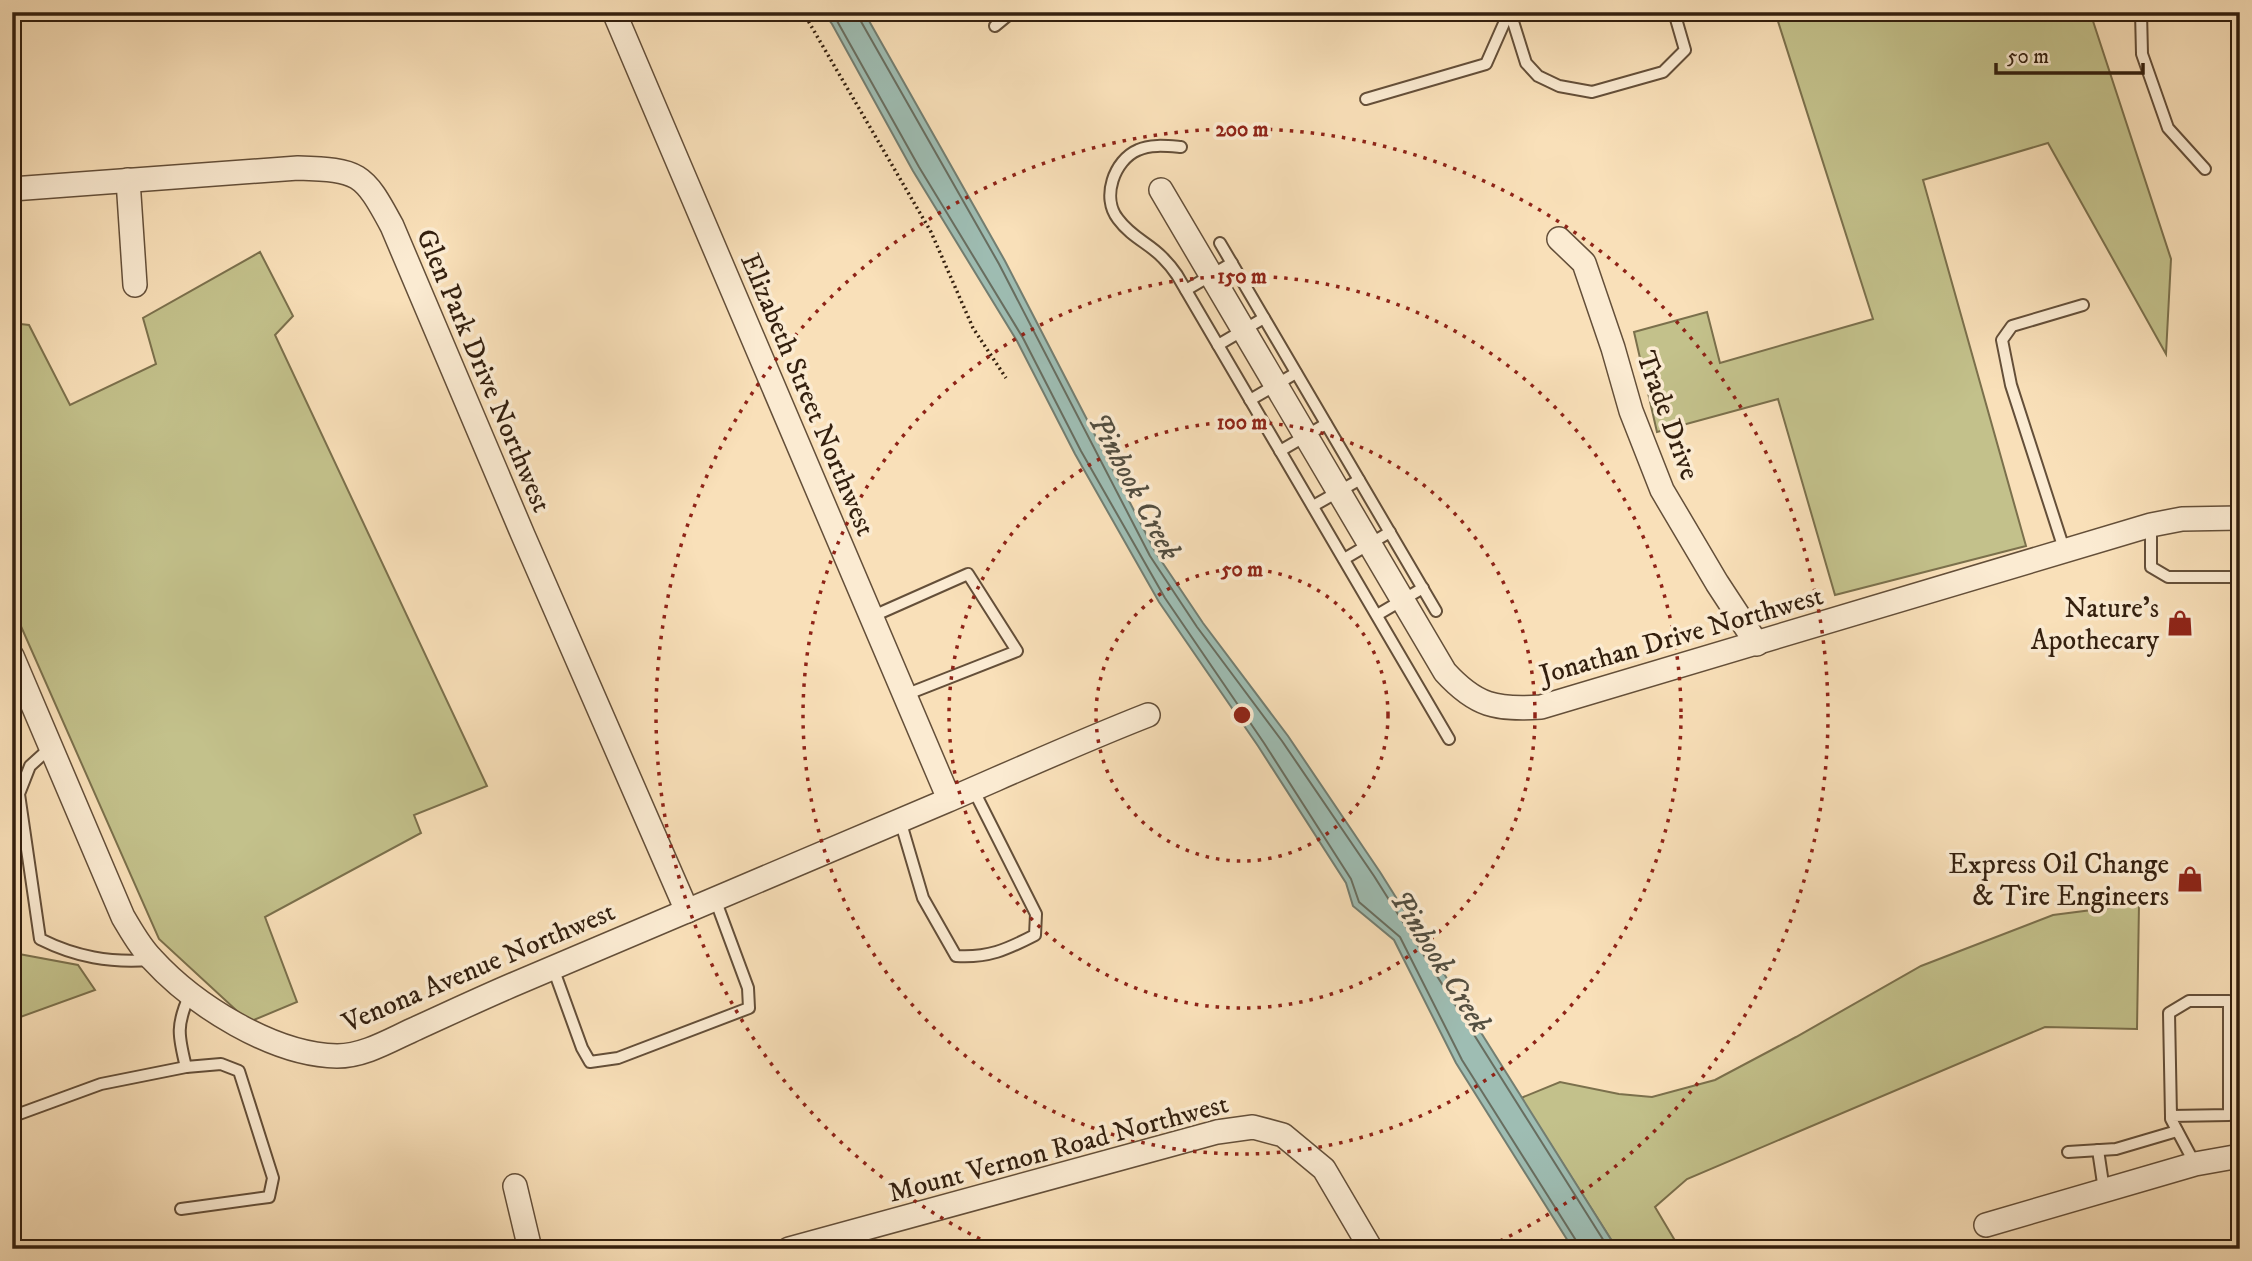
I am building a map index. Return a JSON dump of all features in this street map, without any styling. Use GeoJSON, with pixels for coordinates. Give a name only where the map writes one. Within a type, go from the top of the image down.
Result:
{"type":"FeatureCollection","features":[{"type":"Feature","properties":{"kind":"street","name":"Elizabeth Street Northwest"},"geometry":{"type":"LineString","coordinates":[[614,12],[949,799]]}},
{"type":"Feature","properties":{"kind":"street","name":"Glen Park Drive Northwest"},"geometry":{"type":"LineString","coordinates":[[12,189],[298,168],[337,169],[361,178],[376,196],[392,226],[687,911]]}},
{"type":"Feature","properties":{"kind":"street"},"geometry":{"type":"LineString","coordinates":[[128,180],[135,285]]}},
{"type":"Feature","properties":{"kind":"street","name":"Jonathan Drive Northwest"},"geometry":{"type":"LineString","coordinates":[[1161,190],[1339,491],[1380,538],[1402,600],[1445,672],[1462,691],[1483,703],[1504,707],[1541,707],[2151,526],[2182,519],[2240,518]]}},
{"type":"Feature","properties":{"kind":"street","name":"Trade Drive"},"geometry":{"type":"LineString","coordinates":[[1559,239],[1584,262],[1631,411],[1662,490],[1756,644]]}},
{"type":"Feature","properties":{"kind":"street","name":"Venona Avenue Northwest"},"geometry":{"type":"LineString","coordinates":[[12,656],[123,917],[153,960],[190,994],[245,1029],[277,1045],[307,1053],[339,1056],[365,1051],[1080,741],[1147,715]]}},
{"type":"Feature","properties":{"kind":"street","name":"Mount Vernon Road Northwest"},"geometry":{"type":"LineString","coordinates":[[789,1249],[1217,1132],[1253,1127],[1283,1135],[1324,1169],[1371,1249]]}},
{"type":"Feature","properties":{"kind":"street"},"geometry":{"type":"LineString","coordinates":[[1986,1226],[2194,1164],[2240,1156]]}},
{"type":"Feature","properties":{"kind":"street"},"geometry":{"type":"LineString","coordinates":[[515,1186],[530,1249]]}},
{"type":"Feature","properties":{"kind":"lane"},"geometry":{"type":"LineString","coordinates":[[995,26],[1012,12]]}},
{"type":"Feature","properties":{"kind":"lane"},"geometry":{"type":"LineString","coordinates":[[1510,12],[1526,63],[1538,76],[1559,86],[1592,92],[1663,72],[1685,50],[1674,12]]}},
{"type":"Feature","properties":{"kind":"lane"},"geometry":{"type":"LineString","coordinates":[[1366,99],[1486,64],[1510,12]]}},
{"type":"Feature","properties":{"kind":"lane"},"geometry":{"type":"LineString","coordinates":[[2141,12],[2142,54],[2168,128],[2205,169]]}},
{"type":"Feature","properties":{"kind":"lane"},"geometry":{"type":"LineString","coordinates":[[1181,147],[1138,149],[1119,163],[1112,180],[1111,202],[1115,217],[1134,237],[1162,256],[1186,290],[1449,739]]}},
{"type":"Feature","properties":{"kind":"lane"},"geometry":{"type":"LineString","coordinates":[[1220,243],[1359,480],[1380,538],[1423,588],[1436,611]]}},
{"type":"Feature","properties":{"kind":"lane"},"geometry":{"type":"LineString","coordinates":[[1186,290],[1232,263]]}},
{"type":"Feature","properties":{"kind":"lane"},"geometry":{"type":"LineString","coordinates":[[2065,552],[2011,385],[2002,340],[2012,326],[2083,305]]}},
{"type":"Feature","properties":{"kind":"lane"},"geometry":{"type":"LineString","coordinates":[[1218,345],[1264,318]]}},
{"type":"Feature","properties":{"kind":"lane"},"geometry":{"type":"LineString","coordinates":[[1250,400],[1296,373]]}},
{"type":"Feature","properties":{"kind":"lane"},"geometry":{"type":"LineString","coordinates":[[1280,450],[1326,424]]}},
{"type":"Feature","properties":{"kind":"lane"},"geometry":{"type":"LineString","coordinates":[[1313,506],[1359,480]]}},
{"type":"Feature","properties":{"kind":"lane"},"geometry":{"type":"LineString","coordinates":[[2151,526],[2151,567],[2168,577],[2232,577],[2240,583]]}},
{"type":"Feature","properties":{"kind":"lane"},"geometry":{"type":"LineString","coordinates":[[1344,559],[1380,538]]}},
{"type":"Feature","properties":{"kind":"lane"},"geometry":{"type":"LineString","coordinates":[[871,617],[968,574],[1017,651],[905,695]]}},
{"type":"Feature","properties":{"kind":"lane"},"geometry":{"type":"LineString","coordinates":[[1377,615],[1423,588]]}},
{"type":"Feature","properties":{"kind":"lane"},"geometry":{"type":"LineString","coordinates":[[51,747],[30,766],[19,794],[40,939],[66,951],[119,962],[153,960]]}},
{"type":"Feature","properties":{"kind":"lane"},"geometry":{"type":"LineString","coordinates":[[900,820],[923,898],[956,956],[978,957],[1006,950],[1035,935],[1035,914],[973,789]]}},
{"type":"Feature","properties":{"kind":"lane"},"geometry":{"type":"LineString","coordinates":[[553,968],[582,1048],[590,1062],[618,1058],[749,1008],[748,988],[715,899]]}},
{"type":"Feature","properties":{"kind":"lane"},"geometry":{"type":"LineString","coordinates":[[186,1067],[179,1041],[179,1017],[190,994]]}},
{"type":"Feature","properties":{"kind":"lane"},"geometry":{"type":"LineString","coordinates":[[2171,1116],[2229,1115],[2229,1001],[2189,1000],[2169,1013],[2171,1116],[2194,1164]]}},
{"type":"Feature","properties":{"kind":"lane"},"geometry":{"type":"LineString","coordinates":[[19,1114],[101,1084],[186,1067],[222,1064],[239,1071],[273,1178],[269,1196],[181,1209]]}},
{"type":"Feature","properties":{"kind":"lane"},"geometry":{"type":"LineString","coordinates":[[2068,1152],[2116,1149],[2177,1131]]}},
{"type":"Feature","properties":{"kind":"lane"},"geometry":{"type":"LineString","coordinates":[[2098,1150],[2104,1190]]}},
{"type":"Feature","properties":{"kind":"path"},"geometry":{"type":"LineString","coordinates":[[803,12],[931,233],[973,328],[1006,378]]}},
{"type":"Feature","properties":{"kind":"shaded area"},"geometry":{"type":"Polygon","coordinates":[[[1775,12],[2090,12],[2171,259],[2166,354],[2048,143],[1923,180],[2026,546],[1835,595],[1778,399],[1657,432],[1634,332],[1707,312],[1720,363],[1873,319],[1775,12]]]}},
{"type":"Feature","properties":{"kind":"shaded area"},"geometry":{"type":"Polygon","coordinates":[[[260,252],[293,316],[275,335],[487,786],[414,815],[421,833],[265,917],[297,1002],[249,1022],[159,939],[12,606],[12,323],[29,325],[70,405],[156,364],[143,318],[260,252]]]}},
{"type":"Feature","properties":{"kind":"shaded area"},"geometry":{"type":"Polygon","coordinates":[[[2139,904],[2137,1029],[2045,1027],[1687,1179],[1655,1207],[1680,1249],[1617,1249],[1521,1098],[1560,1082],[1619,1094],[1652,1097],[1715,1080],[1921,966],[2053,915],[2139,904]]]}},
{"type":"Feature","properties":{"kind":"shaded area"},"geometry":{"type":"Polygon","coordinates":[[[19,954],[78,965],[95,990],[12,1020],[12,957],[19,954]]]}},
{"type":"Feature","properties":{"kind":"water"},"geometry":{"type":"Polygon","coordinates":[[[823,12],[864,12],[1005,261],[1156,553],[1203,623],[1288,736],[1380,872],[1617,1249],[1573,1249],[1456,1063],[1394,940],[1353,906],[1346,883],[1258,746],[1159,602],[1075,454],[1017,341],[913,171],[823,12]]]}},
{"type":"Feature","properties":{"kind":"place","name":"Nature's Apothecary"},"geometry":{"type":"Point","coordinates":[2180,623]}},
{"type":"Feature","properties":{"kind":"place","name":"Express Oil Change & Tire Engineers"},"geometry":{"type":"Point","coordinates":[2190,879]}},
{"type":"Feature","properties":{"kind":"water label","name":"Pinhook Creek"},"geometry":{"type":"Point","coordinates":[1135,486]}},
{"type":"Feature","properties":{"kind":"water label","name":"Pinhook Creek"},"geometry":{"type":"Point","coordinates":[1441,961]}}]}
